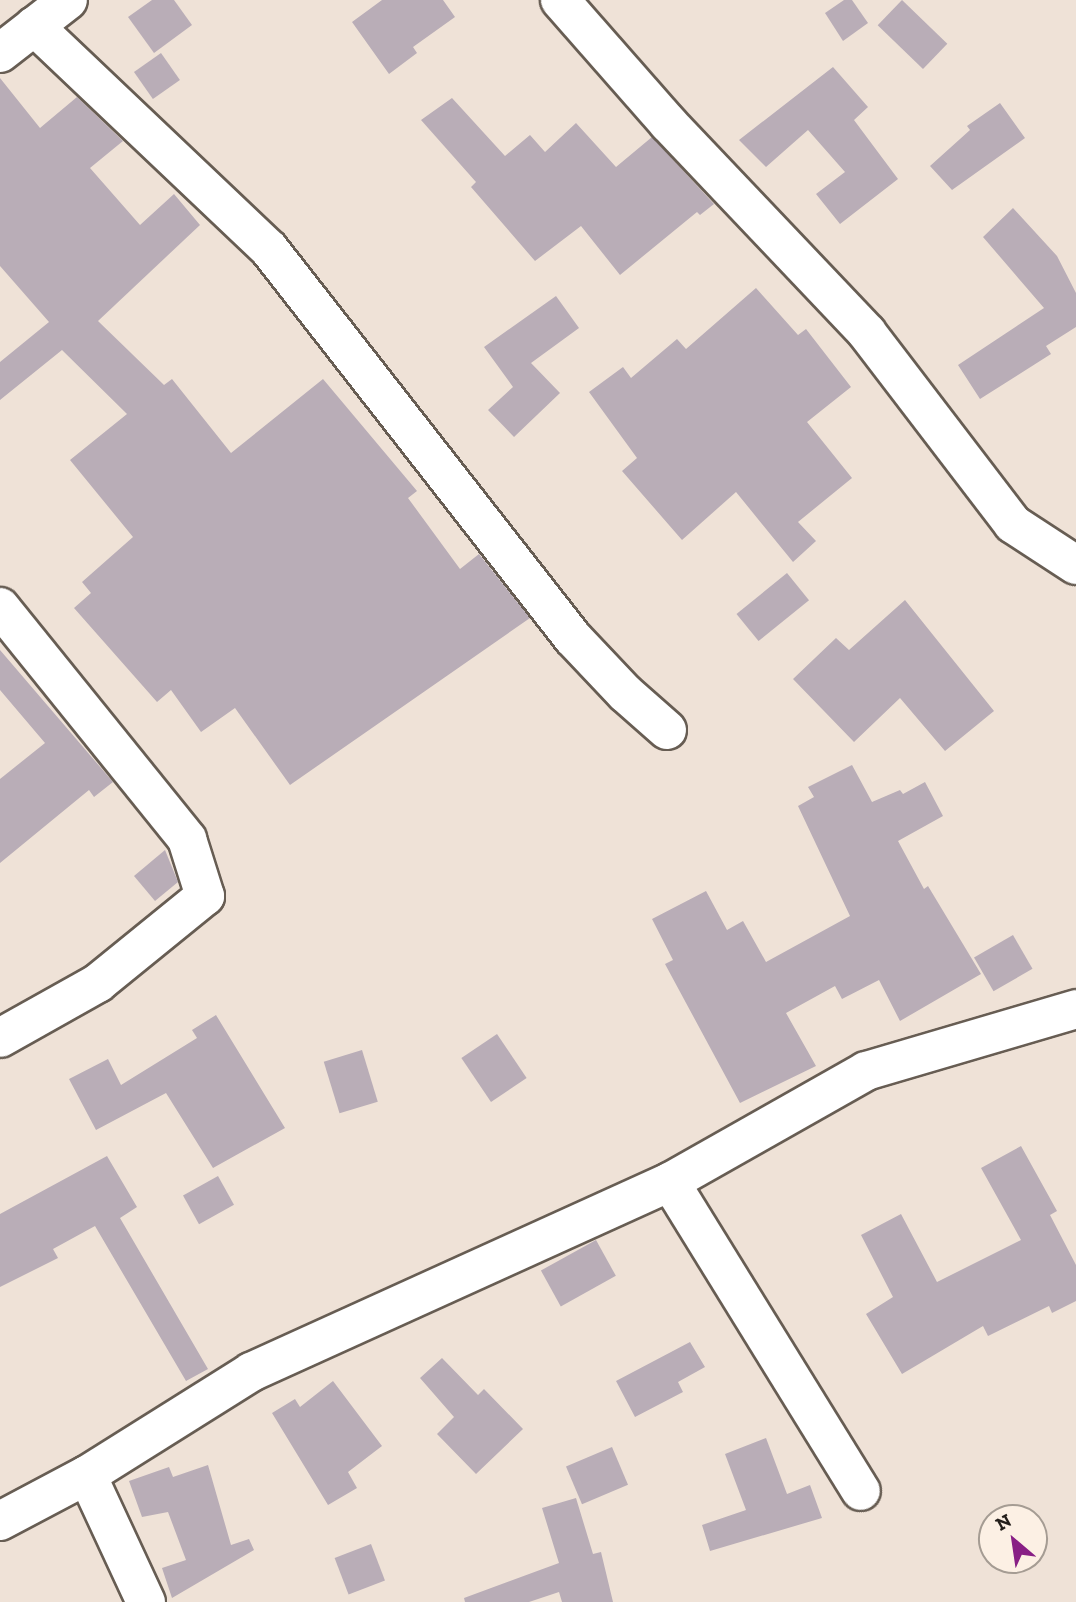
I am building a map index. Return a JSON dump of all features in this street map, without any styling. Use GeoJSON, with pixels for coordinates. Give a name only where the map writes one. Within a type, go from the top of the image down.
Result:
{"type":"FeatureCollection","features":[{"type":"Feature","properties":{"kind":"street"},"geometry":{"type":"LineString","coordinates":[[0,53],[68,0]]}},
{"type":"Feature","properties":{"kind":"street"},"geometry":{"type":"LineString","coordinates":[[559,0],[668,123],[867,333],[1013,524],[1076,565]]}},
{"type":"Feature","properties":{"kind":"street"},"geometry":{"type":"LineString","coordinates":[[34,26],[269,248],[573,638],[625,693],[667,730]]}},
{"type":"Feature","properties":{"kind":"street"},"geometry":{"type":"LineString","coordinates":[[0,607],[187,839],[205,896],[98,984],[0,1038]]}},
{"type":"Feature","properties":{"kind":"street"},"geometry":{"type":"LineString","coordinates":[[0,1521],[87,1475],[251,1372],[670,1182],[866,1071],[1076,1009]]}},
{"type":"Feature","properties":{"kind":"street"},"geometry":{"type":"LineString","coordinates":[[670,1182],[861,1491]]}},
{"type":"Feature","properties":{"kind":"street"},"geometry":{"type":"LineString","coordinates":[[87,1475],[146,1602]]}},
{"type":"Feature","properties":{"kind":"building"},"geometry":{"type":"Polygon","coordinates":[[[152,0],[174,0],[192,25],[154,53],[128,17],[152,0]]]}},
{"type":"Feature","properties":{"kind":"building"},"geometry":{"type":"Polygon","coordinates":[[[382,0],[443,0],[455,17],[413,47],[417,53],[389,74],[352,22],[382,0]]]}},
{"type":"Feature","properties":{"kind":"building"},"geometry":{"type":"Polygon","coordinates":[[[844,0],[852,0],[868,23],[843,41],[825,13],[844,0]]]}},
{"type":"Feature","properties":{"kind":"building"},"geometry":{"type":"Polygon","coordinates":[[[902,0],[947,44],[923,69],[878,25],[902,0]]]}},
{"type":"Feature","properties":{"kind":"building"},"geometry":{"type":"Polygon","coordinates":[[[161,53],[180,80],[153,99],[134,72],[161,53]]]}},
{"type":"Feature","properties":{"kind":"building"},"geometry":{"type":"Polygon","coordinates":[[[833,67],[868,107],[854,120],[898,179],[840,224],[816,194],[845,172],[808,130],[766,167],[739,140],[833,67]]]}},
{"type":"Feature","properties":{"kind":"building"},"geometry":{"type":"Polygon","coordinates":[[[0,78],[40,128],[77,97],[123,141],[90,168],[140,225],[174,194],[200,225],[98,321],[164,385],[172,379],[231,453],[323,379],[417,491],[408,498],[460,569],[479,554],[530,618],[290,785],[235,708],[201,732],[171,690],[157,702],[74,608],[91,593],[82,582],[133,537],[70,460],[127,414],[62,350],[0,400],[0,362],[49,322],[0,266],[0,78]]]}},
{"type":"Feature","properties":{"kind":"building"},"geometry":{"type":"Polygon","coordinates":[[[452,98],[505,156],[530,135],[545,152],[576,123],[616,167],[652,137],[714,204],[700,215],[697,212],[620,275],[581,226],[535,261],[471,187],[476,182],[421,120],[452,98]]]}},
{"type":"Feature","properties":{"kind":"building"},"geometry":{"type":"Polygon","coordinates":[[[1000,103],[1025,138],[952,190],[930,166],[970,130],[967,126],[1000,103]]]}},
{"type":"Feature","properties":{"kind":"building"},"geometry":{"type":"Polygon","coordinates":[[[1013,208],[1057,256],[1076,293],[1076,327],[1046,346],[1051,354],[980,399],[958,365],[1044,308],[983,237],[1013,208]]]}},
{"type":"Feature","properties":{"kind":"building"},"geometry":{"type":"Polygon","coordinates":[[[756,288],[798,335],[806,329],[851,387],[807,422],[852,478],[798,522],[816,541],[793,562],[736,492],[682,540],[622,471],[637,458],[589,392],[623,367],[631,378],[677,339],[686,349],[756,288]]]}},
{"type":"Feature","properties":{"kind":"building"},"geometry":{"type":"Polygon","coordinates":[[[556,296],[579,328],[531,363],[560,393],[514,437],[488,410],[513,387],[484,347],[556,296]]]}},
{"type":"Feature","properties":{"kind":"building"},"geometry":{"type":"Polygon","coordinates":[[[787,573],[809,600],[759,641],[736,614],[787,573]]]}},
{"type":"Feature","properties":{"kind":"building"},"geometry":{"type":"Polygon","coordinates":[[[905,600],[994,711],[945,751],[900,698],[854,742],[793,679],[836,638],[849,650],[905,600]]]}},
{"type":"Feature","properties":{"kind":"building"},"geometry":{"type":"Polygon","coordinates":[[[0,650],[113,782],[94,797],[89,790],[0,863],[0,779],[45,743],[0,690],[0,650]]]}},
{"type":"Feature","properties":{"kind":"building"},"geometry":{"type":"Polygon","coordinates":[[[852,765],[872,802],[900,790],[903,794],[925,782],[943,816],[898,841],[924,889],[928,886],[981,974],[900,1021],[879,980],[842,999],[835,986],[786,1013],[816,1066],[740,1103],[665,964],[673,960],[652,919],[706,891],[727,930],[743,921],[766,962],[850,916],[798,806],[814,797],[808,787],[852,765]]]}},
{"type":"Feature","properties":{"kind":"building"},"geometry":{"type":"Polygon","coordinates":[[[165,850],[178,882],[155,901],[134,876],[165,850]]]}},
{"type":"Feature","properties":{"kind":"building"},"geometry":{"type":"Polygon","coordinates":[[[1013,935],[1032,969],[994,991],[974,958],[1013,935]]]}},
{"type":"Feature","properties":{"kind":"building"},"geometry":{"type":"Polygon","coordinates":[[[216,1015],[285,1128],[213,1168],[166,1093],[96,1130],[69,1079],[108,1059],[121,1085],[197,1038],[192,1030],[216,1015]]]}},
{"type":"Feature","properties":{"kind":"building"},"geometry":{"type":"Polygon","coordinates":[[[497,1034],[527,1078],[491,1102],[461,1058],[497,1034]]]}},
{"type":"Feature","properties":{"kind":"building"},"geometry":{"type":"Polygon","coordinates":[[[362,1050],[378,1102],[340,1113],[324,1062],[362,1050]]]}},
{"type":"Feature","properties":{"kind":"building"},"geometry":{"type":"Polygon","coordinates":[[[1021,1146],[1057,1211],[1050,1215],[1076,1265],[1076,1301],[1052,1313],[1049,1306],[988,1336],[983,1326],[902,1374],[866,1314],[893,1297],[861,1235],[901,1214],[937,1282],[1021,1240],[981,1168],[1021,1146]]]}},
{"type":"Feature","properties":{"kind":"building"},"geometry":{"type":"Polygon","coordinates":[[[107,1156],[137,1207],[120,1218],[208,1369],[186,1381],[95,1226],[53,1249],[58,1258],[0,1287],[0,1214],[107,1156]]]}},
{"type":"Feature","properties":{"kind":"building"},"geometry":{"type":"Polygon","coordinates":[[[218,1176],[234,1205],[199,1224],[183,1195],[218,1176]]]}},
{"type":"Feature","properties":{"kind":"building"},"geometry":{"type":"Polygon","coordinates":[[[596,1240],[616,1276],[561,1306],[541,1271],[596,1240]]]}},
{"type":"Feature","properties":{"kind":"building"},"geometry":{"type":"Polygon","coordinates":[[[690,1342],[705,1367],[678,1382],[683,1392],[635,1417],[616,1381],[690,1342]]]}},
{"type":"Feature","properties":{"kind":"building"},"geometry":{"type":"Polygon","coordinates":[[[442,1358],[478,1395],[484,1389],[523,1429],[476,1474],[437,1434],[454,1417],[420,1378],[442,1358]]]}},
{"type":"Feature","properties":{"kind":"building"},"geometry":{"type":"Polygon","coordinates":[[[333,1381],[382,1446],[348,1472],[357,1488],[328,1505],[272,1413],[295,1399],[300,1407],[333,1381]]]}},
{"type":"Feature","properties":{"kind":"building"},"geometry":{"type":"Polygon","coordinates":[[[766,1438],[787,1494],[810,1485],[822,1518],[710,1551],[702,1525],[746,1510],[725,1454],[766,1438]]]}},
{"type":"Feature","properties":{"kind":"building"},"geometry":{"type":"Polygon","coordinates":[[[612,1447],[628,1485],[582,1504],[566,1467],[612,1447]]]}},
{"type":"Feature","properties":{"kind":"building"},"geometry":{"type":"Polygon","coordinates":[[[208,1465],[231,1545],[249,1539],[254,1550],[172,1598],[162,1568],[186,1560],[168,1512],[142,1517],[129,1481],[169,1467],[173,1477],[208,1465]]]}},
{"type":"Feature","properties":{"kind":"building"},"geometry":{"type":"Polygon","coordinates":[[[576,1498],[593,1554],[601,1552],[613,1602],[562,1602],[559,1592],[529,1602],[465,1602],[464,1598],[559,1563],[542,1508],[576,1498]]]}},
{"type":"Feature","properties":{"kind":"building"},"geometry":{"type":"Polygon","coordinates":[[[371,1544],[385,1580],[349,1594],[335,1558],[371,1544]]]}}]}
